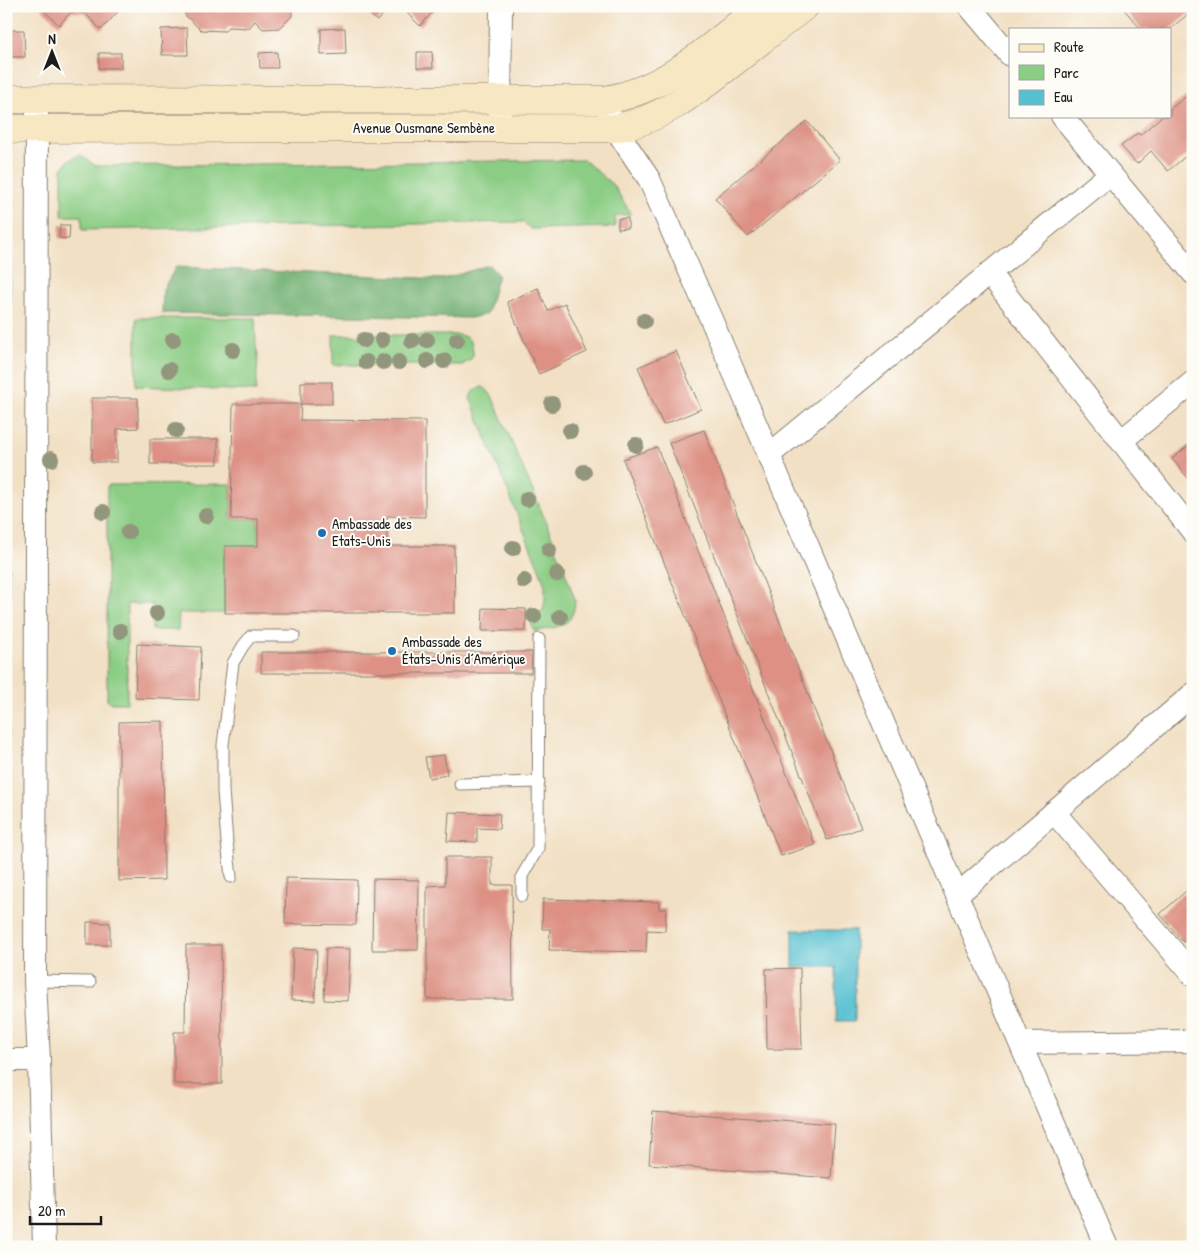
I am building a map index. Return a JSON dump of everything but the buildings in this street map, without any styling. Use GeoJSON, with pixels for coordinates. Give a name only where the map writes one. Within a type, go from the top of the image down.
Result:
{"type":"FeatureCollection","features":[{"type":"Feature","properties":{"kind":"main road","name":"Avenue Ousmane Sembène"},"geometry":{"type":"LineString","coordinates":[[6,99],[604,100],[630,95],[649,88],[668,77],[709,48],[760,6]]}},
{"type":"Feature","properties":{"kind":"main road","name":"Avenue Ousmane Sembène"},"geometry":{"type":"LineString","coordinates":[[6,129],[615,128],[640,122],[692,94],[805,6]]}},
{"type":"Feature","properties":{"kind":"street"},"geometry":{"type":"LineString","coordinates":[[500,128],[501,6]]}},
{"type":"Feature","properties":{"kind":"street"},"geometry":{"type":"LineString","coordinates":[[969,6],[1009,54]]}},
{"type":"Feature","properties":{"kind":"street"},"geometry":{"type":"LineString","coordinates":[[37,100],[35,981],[44,1247]]}},
{"type":"Feature","properties":{"kind":"street"},"geometry":{"type":"LineString","coordinates":[[604,100],[615,128],[650,179],[1107,1247]]}},
{"type":"Feature","properties":{"kind":"street"},"geometry":{"type":"LineString","coordinates":[[1064,118],[1193,273]]}},
{"type":"Feature","properties":{"kind":"street"},"geometry":{"type":"LineString","coordinates":[[769,455],[1110,174]]}},
{"type":"Feature","properties":{"kind":"street"},"geometry":{"type":"LineString","coordinates":[[989,273],[1193,532]]}},
{"type":"Feature","properties":{"kind":"street"},"geometry":{"type":"LineString","coordinates":[[1121,441],[1193,382]]}},
{"type":"Feature","properties":{"kind":"street"},"geometry":{"type":"LineString","coordinates":[[958,895],[1193,694]]}},
{"type":"Feature","properties":{"kind":"street"},"geometry":{"type":"LineString","coordinates":[[1054,812],[1193,975]]}},
{"type":"Feature","properties":{"kind":"street"},"geometry":{"type":"LineString","coordinates":[[1021,1043],[1193,1041]]}},
{"type":"Feature","properties":{"kind":"street"},"geometry":{"type":"LineString","coordinates":[[6,1060],[39,1060]]}},
{"type":"Feature","properties":{"kind":"lane"},"geometry":{"type":"LineString","coordinates":[[231,877],[223,792],[222,745],[232,663],[242,646],[251,636],[294,636]]}},
{"type":"Feature","properties":{"kind":"lane"},"geometry":{"type":"LineString","coordinates":[[522,896],[522,876],[538,848],[539,639]]}},
{"type":"Feature","properties":{"kind":"lane"},"geometry":{"type":"LineString","coordinates":[[460,784],[539,782]]}},
{"type":"Feature","properties":{"kind":"lane"},"geometry":{"type":"LineString","coordinates":[[35,981],[90,982]]}},
{"type":"Feature","properties":{"kind":"green space"},"geometry":{"type":"Polygon","coordinates":[[[80,155],[96,166],[584,160],[614,186],[631,214],[615,216],[615,227],[531,229],[523,222],[82,230],[82,216],[62,216],[62,169],[69,160],[80,155]]]}},
{"type":"Feature","properties":{"kind":"green space"},"geometry":{"type":"Polygon","coordinates":[[[11,245],[8,824],[6,824],[6,246],[11,245]]]}},
{"type":"Feature","properties":{"kind":"green space"},"geometry":{"type":"Polygon","coordinates":[[[489,265],[498,275],[487,314],[471,318],[162,313],[163,289],[176,267],[443,279],[489,265]]]}},
{"type":"Feature","properties":{"kind":"green space"},"geometry":{"type":"Polygon","coordinates":[[[136,318],[255,318],[258,355],[256,391],[136,386],[136,318]]]}},
{"type":"Feature","properties":{"kind":"green space"},"geometry":{"type":"Polygon","coordinates":[[[333,335],[459,335],[466,337],[471,342],[473,356],[462,365],[333,365],[333,335]]]}},
{"type":"Feature","properties":{"kind":"green space"},"geometry":{"type":"Polygon","coordinates":[[[483,387],[492,396],[547,524],[575,599],[572,615],[568,621],[557,627],[534,631],[531,624],[537,614],[543,610],[545,586],[470,398],[475,390],[483,387]]]}},
{"type":"Feature","properties":{"kind":"green space"},"geometry":{"type":"Polygon","coordinates":[[[231,484],[231,519],[258,519],[258,546],[225,547],[225,613],[179,613],[178,630],[152,630],[152,604],[127,604],[127,703],[111,703],[107,700],[107,486],[231,484]]]}},
{"type":"Feature","properties":{"kind":"water"},"geometry":{"type":"Polygon","coordinates":[[[793,930],[855,930],[855,1021],[836,1021],[836,967],[793,967],[793,930]]]}},
{"type":"Feature","properties":{"kind":"place","name":"Ambassade des Etats-Unis"},"geometry":{"type":"Point","coordinates":[322,533]}},
{"type":"Feature","properties":{"kind":"place","name":"Ambassade des États-Unis d´Amérique"},"geometry":{"type":"Point","coordinates":[392,651]}}]}
